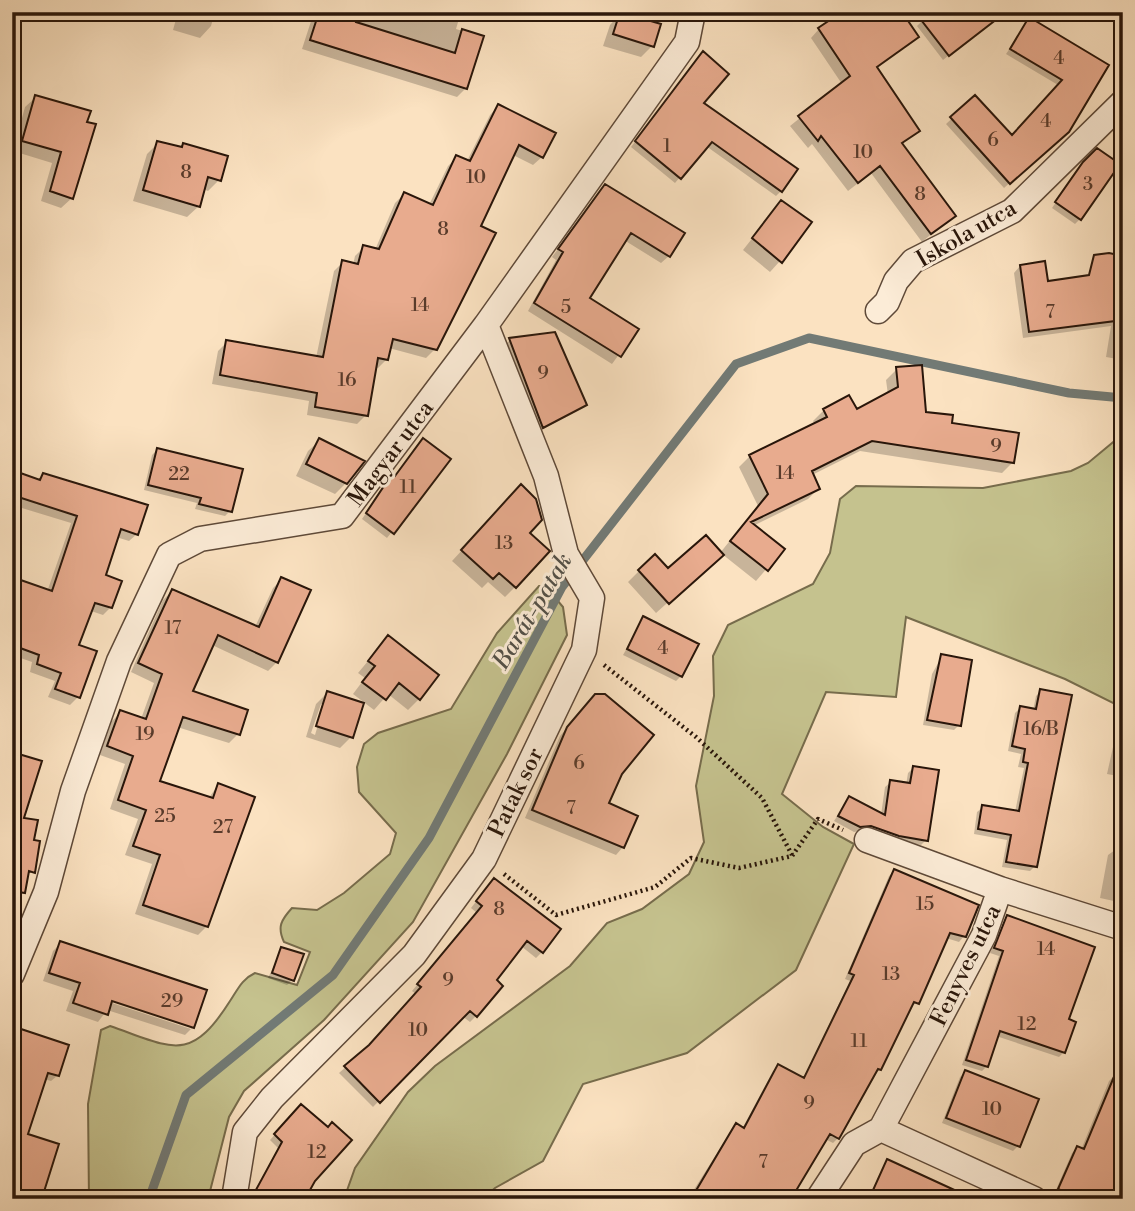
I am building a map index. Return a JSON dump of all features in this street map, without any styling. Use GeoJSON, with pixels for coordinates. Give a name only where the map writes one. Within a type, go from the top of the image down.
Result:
{"type":"FeatureCollection","features":[{"type":"Feature","properties":{"kind":"street","name":"Magyar utca"},"geometry":{"type":"LineString","coordinates":[[12,974],[46,892],[73,791],[119,661],[169,555],[200,539],[342,516],[486,325],[687,42],[693,12]]}},
{"type":"Feature","properties":{"kind":"street","name":"Iskola utca"},"geometry":{"type":"LineString","coordinates":[[878,311],[887,302],[896,281],[913,261],[1012,211],[1123,102]]}},
{"type":"Feature","properties":{"kind":"street","name":"Patak sor"},"geometry":{"type":"LineString","coordinates":[[234,1199],[244,1132],[272,1098],[414,955],[484,859],[584,650],[592,598],[566,554],[546,476],[486,325]]}},
{"type":"Feature","properties":{"kind":"street","name":"Fenyves utca"},"geometry":{"type":"LineString","coordinates":[[867,840],[1000,889],[984,935],[881,1129]]}},
{"type":"Feature","properties":{"kind":"street"},"geometry":{"type":"LineString","coordinates":[[1000,889],[1123,928]]}},
{"type":"Feature","properties":{"kind":"street"},"geometry":{"type":"LineString","coordinates":[[818,1199],[854,1143],[881,1129],[1034,1199]]}},
{"type":"Feature","properties":{"kind":"path"},"geometry":{"type":"LineString","coordinates":[[584,650],[696,737],[762,798],[792,856]]}},
{"type":"Feature","properties":{"kind":"path"},"geometry":{"type":"LineString","coordinates":[[484,859],[556,915],[655,887],[691,858],[738,868],[792,856],[818,819]]}},
{"type":"Feature","properties":{"kind":"shaded area"},"geometry":{"type":"Polygon","coordinates":[[[1123,434],[1123,708],[1065,679],[906,617],[896,697],[826,692],[782,794],[823,827],[854,844],[796,970],[687,1053],[583,1084],[543,1161],[495,1188],[483,1199],[344,1199],[355,1168],[408,1092],[435,1066],[570,966],[607,923],[642,909],[689,874],[704,842],[696,786],[714,696],[713,656],[728,625],[813,584],[830,553],[840,499],[856,486],[983,488],[1071,471],[1088,463],[1123,434]]]}},
{"type":"Feature","properties":{"kind":"shaded area"},"geometry":{"type":"Polygon","coordinates":[[[539,586],[546,587],[563,607],[567,635],[507,754],[413,922],[324,1020],[244,1091],[229,1117],[208,1199],[89,1199],[88,1104],[101,1030],[110,1026],[150,1040],[179,1045],[203,1035],[216,1021],[243,981],[251,975],[255,973],[297,985],[310,952],[284,942],[281,924],[285,916],[292,908],[317,910],[344,893],[390,854],[396,833],[359,792],[357,767],[364,744],[378,733],[451,709],[497,633],[539,586]]]}},
{"type":"Feature","properties":{"kind":"building"},"geometry":{"type":"Polygon","coordinates":[[[319,12],[359,12],[356,22],[455,53],[462,29],[484,36],[467,89],[310,40],[319,12]]]}},
{"type":"Feature","properties":{"kind":"building"},"geometry":{"type":"Polygon","coordinates":[[[620,12],[661,24],[654,47],[613,34],[620,12]]]}},
{"type":"Feature","properties":{"kind":"building"},"geometry":{"type":"Polygon","coordinates":[[[842,12],[902,12],[919,37],[877,67],[920,131],[902,143],[956,216],[931,234],[880,166],[858,183],[821,136],[818,141],[798,116],[850,76],[818,28],[842,12]]]}},
{"type":"Feature","properties":{"kind":"building"},"geometry":{"type":"Polygon","coordinates":[[[915,12],[1006,12],[949,56],[915,12]]]}},
{"type":"Feature","properties":{"kind":"building"},"geometry":{"type":"Polygon","coordinates":[[[1029,17],[1109,65],[1069,132],[1010,184],[950,117],[975,95],[1012,135],[1062,80],[1010,49],[1029,17]]]}},
{"type":"Feature","properties":{"kind":"building"},"geometry":{"type":"Polygon","coordinates":[[[703,51],[729,74],[704,103],[798,169],[782,192],[712,142],[681,179],[635,141],[703,51]]]}},
{"type":"Feature","properties":{"kind":"building"},"geometry":{"type":"Polygon","coordinates":[[[35,95],[91,111],[87,122],[96,124],[73,199],[50,191],[61,152],[22,141],[35,95]]]}},
{"type":"Feature","properties":{"kind":"building"},"geometry":{"type":"Polygon","coordinates":[[[498,104],[556,133],[543,158],[519,145],[481,226],[496,233],[437,350],[393,339],[388,360],[378,358],[368,416],[315,407],[317,393],[220,375],[226,340],[323,357],[342,260],[358,264],[363,245],[379,249],[404,192],[433,205],[456,155],[470,161],[498,104]]]}},
{"type":"Feature","properties":{"kind":"building"},"geometry":{"type":"Polygon","coordinates":[[[157,141],[182,147],[183,143],[228,156],[221,181],[208,177],[200,207],[143,190],[157,141]]]}},
{"type":"Feature","properties":{"kind":"building"},"geometry":{"type":"Polygon","coordinates":[[[1097,148],[1120,164],[1081,220],[1055,202],[1083,162],[1097,148]]]}},
{"type":"Feature","properties":{"kind":"building"},"geometry":{"type":"Polygon","coordinates":[[[605,184],[685,233],[670,257],[631,233],[590,298],[639,329],[621,357],[534,303],[563,252],[558,249],[605,184]]]}},
{"type":"Feature","properties":{"kind":"building"},"geometry":{"type":"Polygon","coordinates":[[[781,200],[812,222],[782,263],[752,238],[781,200]]]}},
{"type":"Feature","properties":{"kind":"building"},"geometry":{"type":"Polygon","coordinates":[[[1109,253],[1123,256],[1123,320],[1029,332],[1020,265],[1045,261],[1048,281],[1089,275],[1094,255],[1109,253]]]}},
{"type":"Feature","properties":{"kind":"building"},"geometry":{"type":"Polygon","coordinates":[[[555,332],[587,405],[543,428],[509,338],[555,332]]]}},
{"type":"Feature","properties":{"kind":"building"},"geometry":{"type":"Polygon","coordinates":[[[922,365],[926,412],[953,415],[952,423],[1019,433],[1014,463],[872,441],[812,471],[820,489],[751,522],[785,549],[768,571],[730,541],[768,494],[749,455],[827,417],[823,409],[849,395],[857,409],[898,387],[896,367],[922,365]]]}},
{"type":"Feature","properties":{"kind":"building"},"geometry":{"type":"Polygon","coordinates":[[[319,438],[365,461],[347,484],[306,464],[319,438]]]}},
{"type":"Feature","properties":{"kind":"building"},"geometry":{"type":"Polygon","coordinates":[[[423,438],[451,459],[394,534],[366,513],[392,474],[395,476],[423,438]]]}},
{"type":"Feature","properties":{"kind":"building"},"geometry":{"type":"Polygon","coordinates":[[[157,448],[243,469],[232,512],[199,504],[201,498],[148,485],[157,448]]]}},
{"type":"Feature","properties":{"kind":"building"},"geometry":{"type":"Polygon","coordinates":[[[12,470],[40,480],[43,473],[148,505],[138,535],[121,529],[106,575],[122,581],[112,608],[95,603],[79,645],[97,651],[80,698],[55,689],[61,673],[37,664],[39,655],[12,645],[12,577],[52,591],[77,516],[12,495],[12,470]]]}},
{"type":"Feature","properties":{"kind":"building"},"geometry":{"type":"Polygon","coordinates":[[[521,484],[536,499],[542,520],[530,533],[550,551],[516,588],[499,573],[493,579],[461,550],[521,484]]]}},
{"type":"Feature","properties":{"kind":"building"},"geometry":{"type":"Polygon","coordinates":[[[706,535],[724,555],[669,604],[638,570],[655,554],[668,568],[706,535]]]}},
{"type":"Feature","properties":{"kind":"building"},"geometry":{"type":"Polygon","coordinates":[[[281,577],[311,590],[278,663],[218,635],[193,691],[248,710],[240,735],[183,717],[160,781],[213,798],[218,783],[255,797],[208,927],[143,905],[160,855],[133,846],[146,810],[118,800],[133,756],[107,746],[120,710],[146,719],[162,674],[138,663],[172,589],[259,627],[281,577]]]}},
{"type":"Feature","properties":{"kind":"building"},"geometry":{"type":"Polygon","coordinates":[[[643,616],[699,644],[682,677],[627,649],[643,616]]]}},
{"type":"Feature","properties":{"kind":"building"},"geometry":{"type":"Polygon","coordinates":[[[388,635],[439,675],[420,700],[399,683],[386,700],[362,682],[375,666],[368,661],[388,635]]]}},
{"type":"Feature","properties":{"kind":"building"},"geometry":{"type":"Polygon","coordinates":[[[941,654],[972,660],[961,726],[927,720],[941,654]]]}},
{"type":"Feature","properties":{"kind":"building"},"geometry":{"type":"Polygon","coordinates":[[[1040,689],[1072,695],[1037,867],[1006,862],[1011,835],[978,829],[982,805],[1019,811],[1028,763],[1023,762],[1025,749],[1012,746],[1020,706],[1036,709],[1040,689]]]}},
{"type":"Feature","properties":{"kind":"building"},"geometry":{"type":"Polygon","coordinates":[[[327,691],[364,703],[353,738],[316,726],[327,691]]]}},
{"type":"Feature","properties":{"kind":"building"},"geometry":{"type":"Polygon","coordinates":[[[595,694],[605,694],[654,735],[622,774],[609,803],[638,816],[624,848],[532,810],[567,727],[595,694]]]}},
{"type":"Feature","properties":{"kind":"building"},"geometry":{"type":"Polygon","coordinates":[[[12,752],[42,761],[24,818],[38,820],[34,840],[40,841],[35,873],[29,871],[25,893],[12,891],[12,752]]]}},
{"type":"Feature","properties":{"kind":"building"},"geometry":{"type":"Polygon","coordinates":[[[913,766],[939,770],[928,841],[899,836],[871,826],[860,827],[838,816],[849,796],[885,815],[890,780],[910,783],[913,766]]]}},
{"type":"Feature","properties":{"kind":"building"},"geometry":{"type":"Polygon","coordinates":[[[894,869],[979,905],[966,937],[950,933],[919,1004],[914,1002],[881,1070],[878,1069],[839,1139],[830,1134],[791,1199],[691,1199],[736,1123],[744,1128],[778,1064],[804,1078],[854,975],[849,973],[894,869]]]}},
{"type":"Feature","properties":{"kind":"building"},"geometry":{"type":"Polygon","coordinates":[[[494,878],[561,929],[543,953],[527,941],[497,980],[503,986],[477,1017],[470,1011],[380,1103],[344,1066],[369,1045],[421,987],[417,984],[482,906],[476,901],[494,878]]]}},
{"type":"Feature","properties":{"kind":"building"},"geometry":{"type":"Polygon","coordinates":[[[1007,915],[1095,947],[1069,1019],[1076,1022],[1065,1053],[1000,1031],[988,1067],[966,1060],[1003,951],[994,948],[1007,915]]]}},
{"type":"Feature","properties":{"kind":"building"},"geometry":{"type":"Polygon","coordinates":[[[60,941],[207,990],[194,1028],[112,1001],[108,1015],[73,1003],[80,983],[49,973],[60,941]]]}},
{"type":"Feature","properties":{"kind":"building"},"geometry":{"type":"Polygon","coordinates":[[[281,947],[304,954],[294,981],[272,973],[281,947]]]}},
{"type":"Feature","properties":{"kind":"building"},"geometry":{"type":"Polygon","coordinates":[[[12,1026],[69,1045],[59,1076],[48,1073],[28,1134],[59,1144],[42,1198],[12,1189],[12,1026]]]}},
{"type":"Feature","properties":{"kind":"building"},"geometry":{"type":"Polygon","coordinates":[[[1123,1055],[1123,1199],[1080,1199],[1058,1189],[1077,1146],[1084,1149],[1123,1055]]]}},
{"type":"Feature","properties":{"kind":"building"},"geometry":{"type":"Polygon","coordinates":[[[965,1070],[1039,1099],[1020,1147],[946,1118],[965,1070]]]}},
{"type":"Feature","properties":{"kind":"building"},"geometry":{"type":"Polygon","coordinates":[[[301,1104],[328,1127],[332,1122],[352,1140],[315,1181],[305,1199],[251,1199],[282,1142],[274,1134],[301,1104]]]}},
{"type":"Feature","properties":{"kind":"building"},"geometry":{"type":"Polygon","coordinates":[[[887,1159],[974,1199],[869,1199],[887,1159]]]}},
{"type":"Feature","properties":{"kind":"waterway","name":"Barát-patak"},"geometry":{"type":"LineString","coordinates":[[149,1199],[186,1095],[333,975],[429,838],[562,587],[736,364],[809,338],[1069,393],[1123,398]]}}]}
